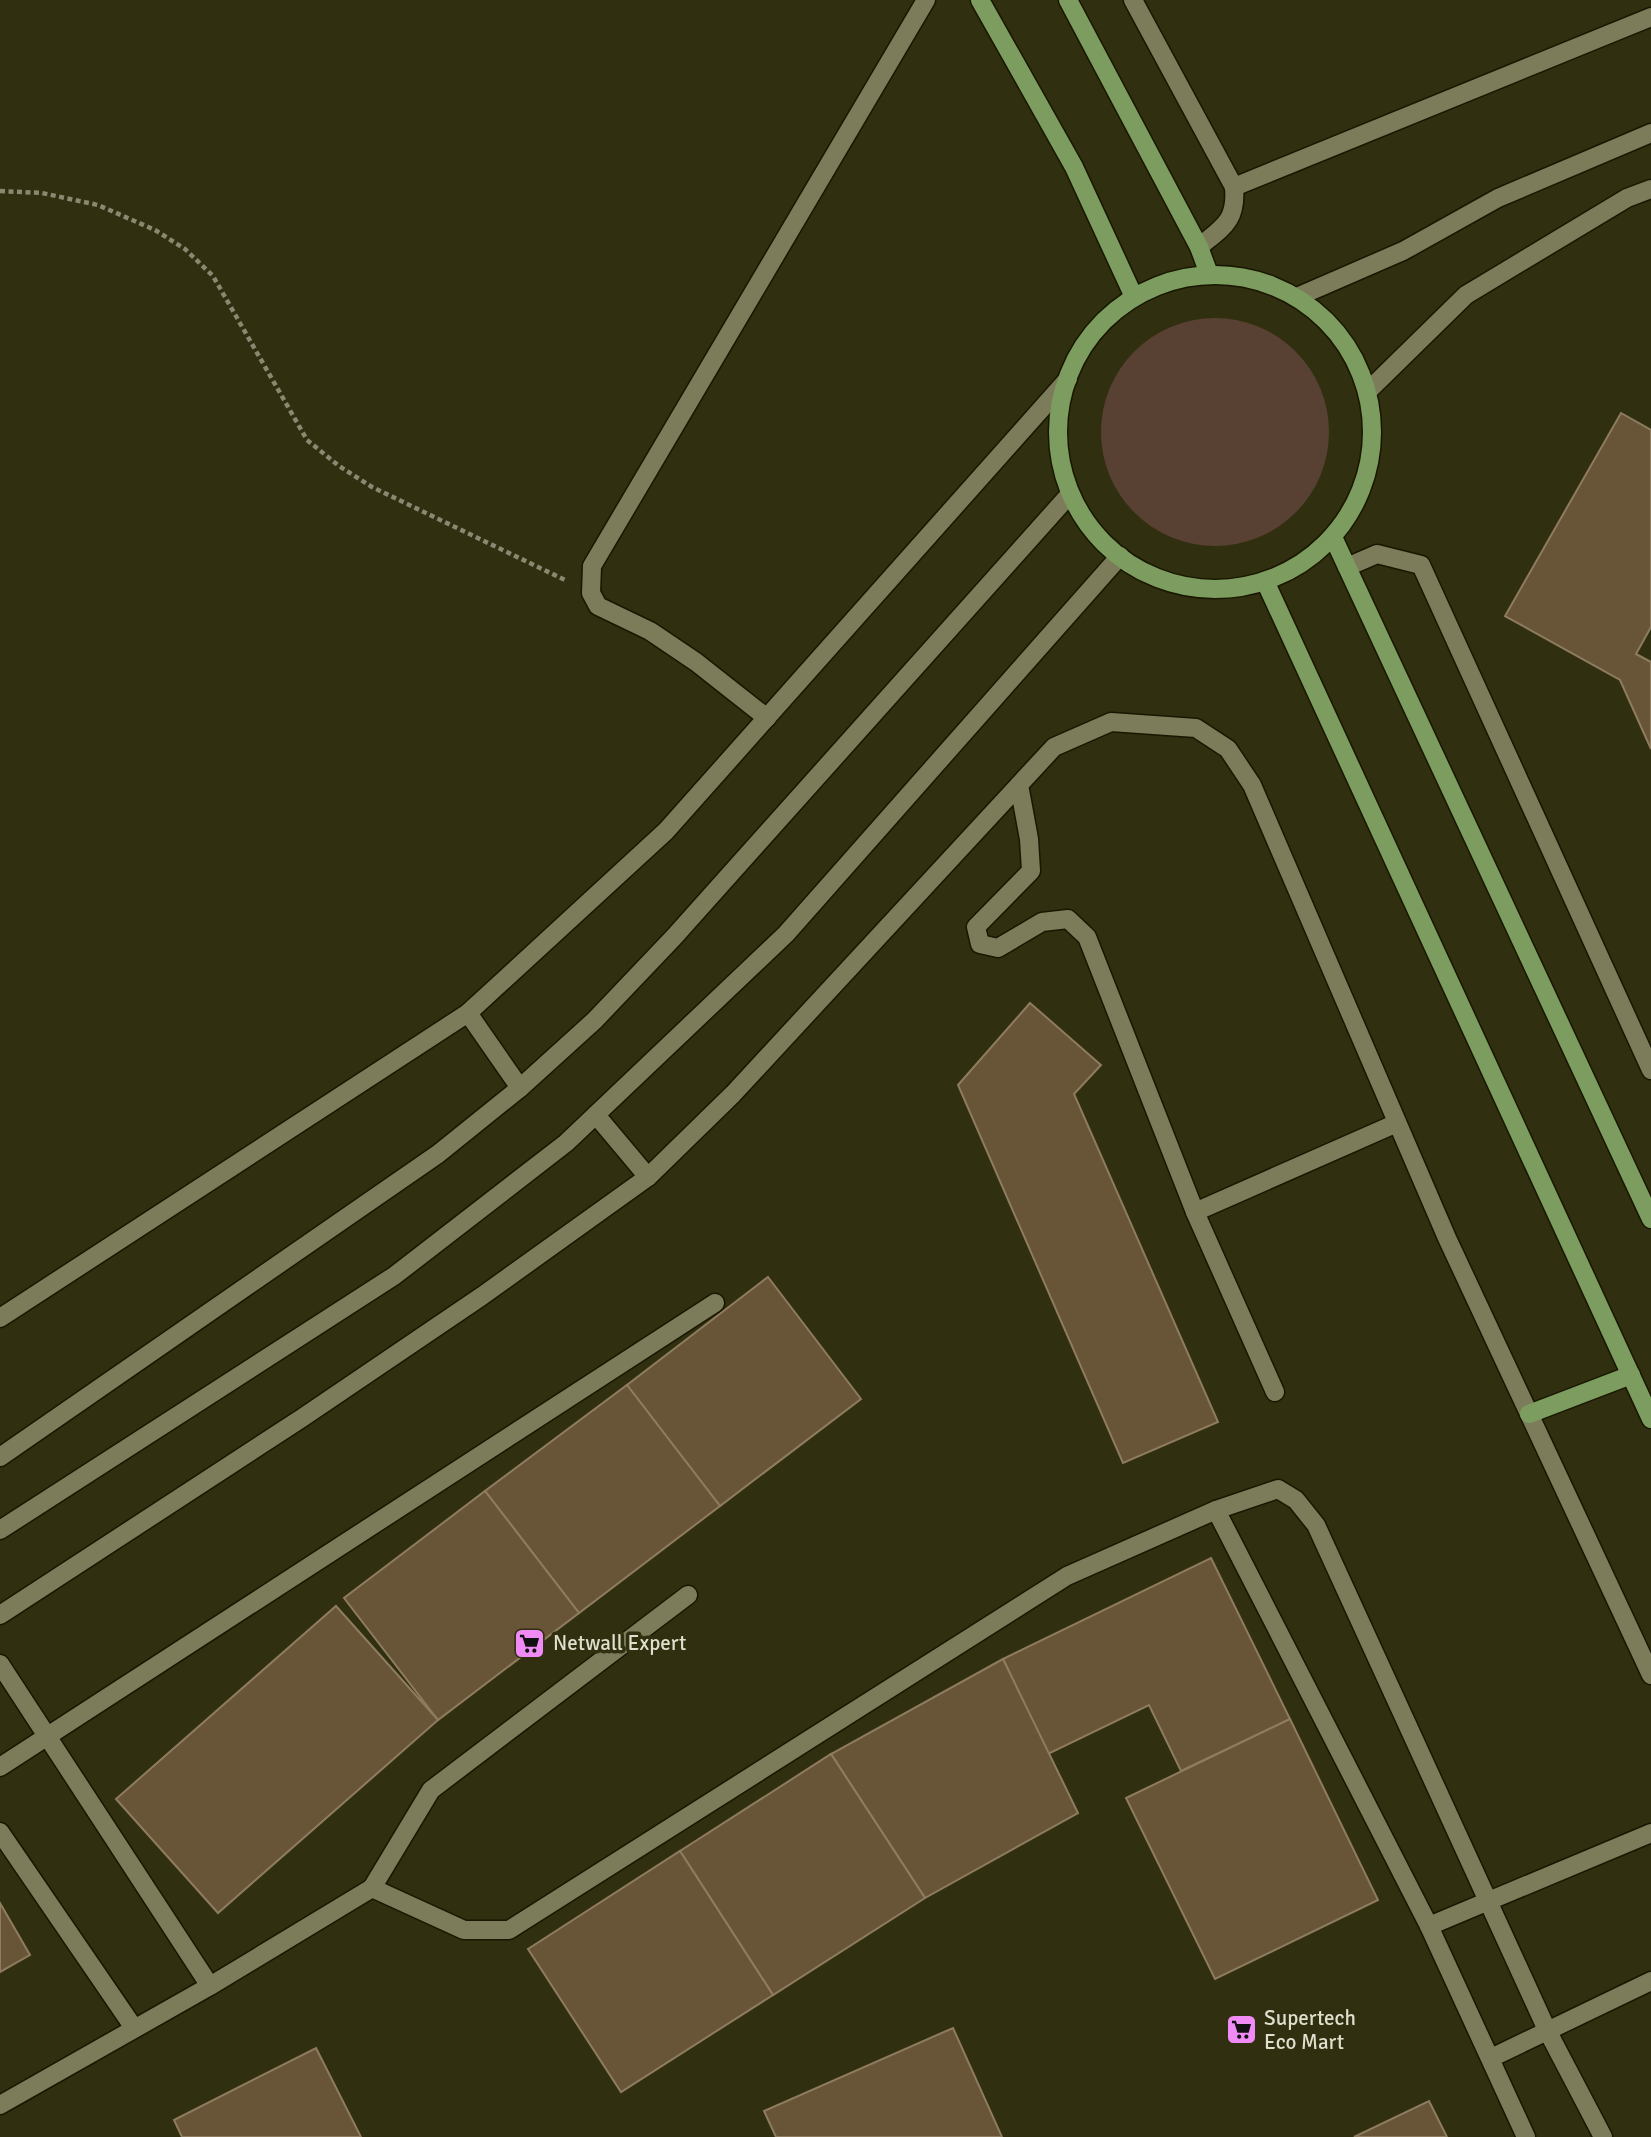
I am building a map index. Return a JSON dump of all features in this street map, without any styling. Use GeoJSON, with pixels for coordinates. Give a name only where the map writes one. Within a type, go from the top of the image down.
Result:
{"type":"FeatureCollection","features":[{"type":"Feature","properties":{"kind":"main road"},"geometry":{"type":"LineString","coordinates":[[980,0],[1074,167],[1134,297]]}},
{"type":"Feature","properties":{"kind":"main road"},"geometry":{"type":"LineString","coordinates":[[1068,0],[1199,247],[1209,275]]}},
{"type":"Feature","properties":{"kind":"main road"},"geometry":{"type":"LineString","coordinates":[[1209,275],[1255,279],[1297,297],[1342,337],[1368,391],[1373,442],[1361,493],[1333,537],[1302,563],[1265,581],[1227,589],[1189,587],[1152,576],[1119,556],[1091,529],[1070,494],[1058,450],[1059,405],[1073,362],[1099,325],[1134,297],[1170,281],[1209,275]]}},
{"type":"Feature","properties":{"kind":"main road"},"geometry":{"type":"LineString","coordinates":[[1333,537],[1651,1219]]}},
{"type":"Feature","properties":{"kind":"main road"},"geometry":{"type":"LineString","coordinates":[[1265,581],[1651,1419]]}},
{"type":"Feature","properties":{"kind":"main road"},"geometry":{"type":"LineString","coordinates":[[1529,1414],[1631,1375]]}},
{"type":"Feature","properties":{"kind":"street"},"geometry":{"type":"LineString","coordinates":[[766,718],[696,662],[650,632],[598,606],[591,593],[592,566],[926,0]]}},
{"type":"Feature","properties":{"kind":"street"},"geometry":{"type":"LineString","coordinates":[[1133,0],[1234,187],[1236,207],[1226,225],[1199,247]]}},
{"type":"Feature","properties":{"kind":"street"},"geometry":{"type":"LineString","coordinates":[[1234,187],[1651,17]]}},
{"type":"Feature","properties":{"kind":"street"},"geometry":{"type":"LineString","coordinates":[[1297,297],[1403,251],[1498,198],[1651,132]]}},
{"type":"Feature","properties":{"kind":"street"},"geometry":{"type":"LineString","coordinates":[[1368,391],[1466,295],[1627,198],[1651,188]]}},
{"type":"Feature","properties":{"kind":"street"},"geometry":{"type":"LineString","coordinates":[[0,1318],[472,1019],[666,831],[1068,379]]}},
{"type":"Feature","properties":{"kind":"street"},"geometry":{"type":"LineString","coordinates":[[0,1457],[438,1154],[520,1088],[595,1020],[674,937],[1070,494]]}},
{"type":"Feature","properties":{"kind":"street"},"geometry":{"type":"LineString","coordinates":[[1347,567],[1377,554],[1421,565],[1651,1070]]}},
{"type":"Feature","properties":{"kind":"street"},"geometry":{"type":"LineString","coordinates":[[0,1530],[394,1276],[566,1143],[786,934],[1119,556]]}},
{"type":"Feature","properties":{"kind":"street"},"geometry":{"type":"LineString","coordinates":[[0,1615],[336,1395],[482,1296],[648,1177],[733,1094],[1054,747],[1111,722],[1196,728],[1228,749],[1252,785],[1397,1123],[1651,1675]]}},
{"type":"Feature","properties":{"kind":"street"},"geometry":{"type":"LineString","coordinates":[[1019,785],[1031,871],[976,927],[980,944],[998,947],[1042,922],[1068,919],[1087,937],[1195,1212],[1275,1392]]}},
{"type":"Feature","properties":{"kind":"street"},"geometry":{"type":"LineString","coordinates":[[472,1019],[520,1088]]}},
{"type":"Feature","properties":{"kind":"street"},"geometry":{"type":"LineString","coordinates":[[596,1115],[648,1177]]}},
{"type":"Feature","properties":{"kind":"street"},"geometry":{"type":"LineString","coordinates":[[1195,1212],[1397,1123]]}},
{"type":"Feature","properties":{"kind":"street"},"geometry":{"type":"LineString","coordinates":[[0,1767],[715,1303]]}},
{"type":"Feature","properties":{"kind":"street"},"geometry":{"type":"LineString","coordinates":[[372,1888],[464,1930],[509,1930],[1067,1576],[1216,1510],[1278,1489],[1296,1500],[1315,1525],[1547,2031],[1603,2137]]}},
{"type":"Feature","properties":{"kind":"street"},"geometry":{"type":"LineString","coordinates":[[1216,1510],[1429,1926],[1492,2058],[1526,2137]]}},
{"type":"Feature","properties":{"kind":"street"},"geometry":{"type":"LineString","coordinates":[[0,2105],[210,1986],[372,1888],[431,1790],[688,1595]]}},
{"type":"Feature","properties":{"kind":"street"},"geometry":{"type":"LineString","coordinates":[[0,1664],[210,1986]]}},
{"type":"Feature","properties":{"kind":"street"},"geometry":{"type":"LineString","coordinates":[[0,1832],[134,2028]]}},
{"type":"Feature","properties":{"kind":"street"},"geometry":{"type":"LineString","coordinates":[[1429,1926],[1651,1833]]}},
{"type":"Feature","properties":{"kind":"street"},"geometry":{"type":"LineString","coordinates":[[1492,2058],[1651,1981]]}},
{"type":"Feature","properties":{"kind":"path"},"geometry":{"type":"LineString","coordinates":[[0,191],[42,193],[99,205],[155,230],[185,249],[213,276],[307,440],[339,466],[372,487],[495,544],[591,593]]}},
{"type":"Feature","properties":{"kind":"shaded area"},"geometry":{"type":"Polygon","coordinates":[[[1215,318],[1237,320],[1259,327],[1296,351],[1320,388],[1327,410],[1327,454],[1320,476],[1296,513],[1259,537],[1237,544],[1215,546],[1193,544],[1171,537],[1134,513],[1110,476],[1103,454],[1101,432],[1103,410],[1110,388],[1134,351],[1171,327],[1193,320],[1215,318]]]}},
{"type":"Feature","properties":{"kind":"building"},"geometry":{"type":"Polygon","coordinates":[[[1621,413],[1651,430],[1651,627],[1636,654],[1651,662],[1651,749],[1620,680],[1505,616],[1621,413]]]}},
{"type":"Feature","properties":{"kind":"building"},"geometry":{"type":"Polygon","coordinates":[[[1030,1003],[1101,1065],[1074,1094],[1218,1422],[1123,1463],[958,1085],[1030,1003]]]}},
{"type":"Feature","properties":{"kind":"building"},"geometry":{"type":"Polygon","coordinates":[[[768,1277],[861,1399],[720,1506],[627,1385],[768,1277]]]}},
{"type":"Feature","properties":{"kind":"building"},"geometry":{"type":"Polygon","coordinates":[[[627,1385],[720,1506],[579,1613],[485,1491],[627,1385]]]}},
{"type":"Feature","properties":{"kind":"building"},"geometry":{"type":"Polygon","coordinates":[[[485,1491],[579,1613],[438,1720],[344,1598],[485,1491]]]}},
{"type":"Feature","properties":{"kind":"building"},"geometry":{"type":"Polygon","coordinates":[[[1211,1558],[1290,1719],[1181,1771],[1149,1705],[1048,1754],[1003,1659],[1211,1558]]]}},
{"type":"Feature","properties":{"kind":"building"},"geometry":{"type":"Polygon","coordinates":[[[336,1606],[438,1720],[218,1913],[116,1799],[336,1606]]]}},
{"type":"Feature","properties":{"kind":"building"},"geometry":{"type":"Polygon","coordinates":[[[1003,1659],[1078,1813],[925,1898],[831,1754],[1003,1659]]]}},
{"type":"Feature","properties":{"kind":"building"},"geometry":{"type":"Polygon","coordinates":[[[1290,1719],[1378,1900],[1215,1979],[1126,1798],[1290,1719]]]}},
{"type":"Feature","properties":{"kind":"building"},"geometry":{"type":"Polygon","coordinates":[[[831,1754],[925,1898],[773,1995],[680,1851],[831,1754]]]}},
{"type":"Feature","properties":{"kind":"building"},"geometry":{"type":"Polygon","coordinates":[[[680,1851],[773,1995],[621,2092],[528,1949],[680,1851]]]}},
{"type":"Feature","properties":{"kind":"building"},"geometry":{"type":"Polygon","coordinates":[[[0,1903],[30,1955],[0,1972],[0,1903]]]}},
{"type":"Feature","properties":{"kind":"building"},"geometry":{"type":"Polygon","coordinates":[[[953,2028],[1002,2137],[776,2137],[764,2111],[953,2028]]]}},
{"type":"Feature","properties":{"kind":"building"},"geometry":{"type":"Polygon","coordinates":[[[316,2048],[361,2137],[182,2137],[174,2120],[316,2048]]]}},
{"type":"Feature","properties":{"kind":"building"},"geometry":{"type":"Polygon","coordinates":[[[1429,2101],[1447,2137],[1354,2137],[1429,2101]]]}},
{"type":"Feature","properties":{"kind":"place","name":"Netwall Expert"},"geometry":{"type":"Point","coordinates":[530,1643]}},
{"type":"Feature","properties":{"kind":"place","name":"Supertech Eco Mart"},"geometry":{"type":"Point","coordinates":[1241,2030]}}]}
